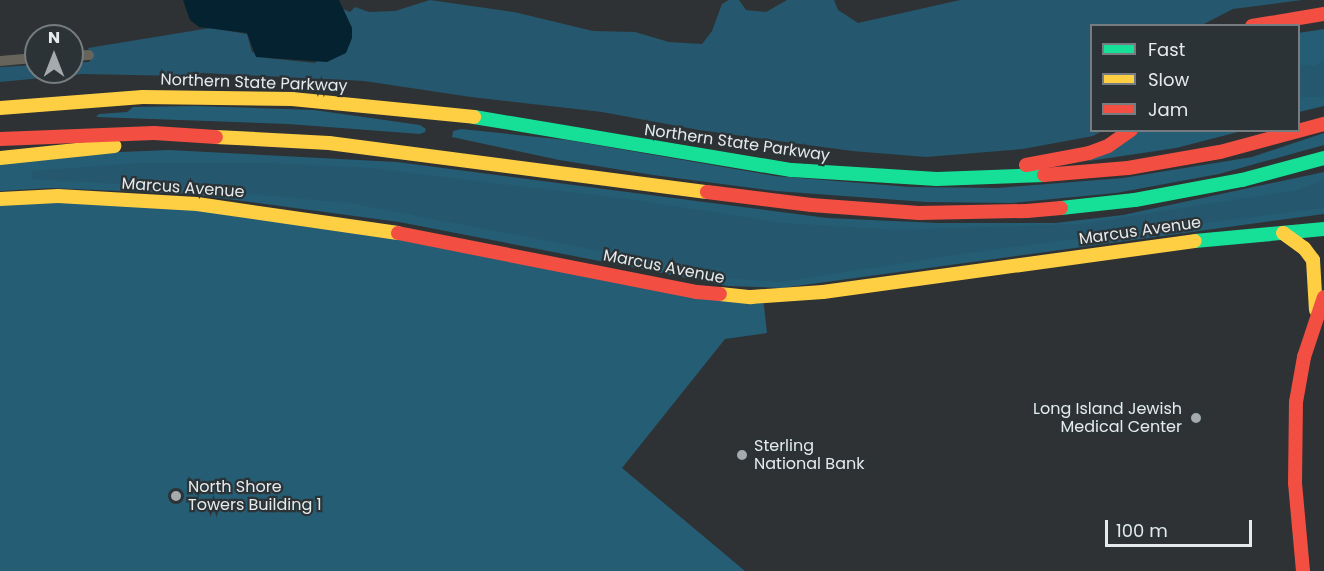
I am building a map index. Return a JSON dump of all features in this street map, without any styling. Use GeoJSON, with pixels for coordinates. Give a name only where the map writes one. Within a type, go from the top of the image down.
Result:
{"type":"FeatureCollection","features":[{"type":"Feature","properties":{"kind":"main road"},"geometry":{"type":"LineString","coordinates":[[1264,24],[1324,14]]}},
{"type":"Feature","properties":{"kind":"main road"},"geometry":{"type":"LineString","coordinates":[[1300,29],[1324,25]]}},
{"type":"Feature","properties":{"kind":"main road","name":"Northern State Parkway"},"geometry":{"type":"LineString","coordinates":[[0,108],[143,97],[292,99],[443,112],[755,165],[865,176],[972,179],[1090,172],[1187,158],[1255,144],[1296,132]]}},
{"type":"Feature","properties":{"kind":"main road"},"geometry":{"type":"LineString","coordinates":[[1300,118],[1324,114]]}},
{"type":"Feature","properties":{"kind":"main road","name":"Northern State Parkway"},"geometry":{"type":"LineString","coordinates":[[1300,131],[1324,124]]}},
{"type":"Feature","properties":{"kind":"main road"},"geometry":{"type":"LineString","coordinates":[[865,176],[1050,162],[1098,150],[1128,132]]}},
{"type":"Feature","properties":{"kind":"main road"},"geometry":{"type":"LineString","coordinates":[[0,139],[80,134],[188,134],[294,140],[400,150],[811,205],[919,213],[1027,211],[1135,200],[1242,180],[1324,158]]}},
{"type":"Feature","properties":{"kind":"main road"},"geometry":{"type":"LineString","coordinates":[[0,158],[139,144],[206,145],[294,140]]}},
{"type":"Feature","properties":{"kind":"main road","name":"Marcus Avenue"},"geometry":{"type":"LineString","coordinates":[[0,200],[58,196],[197,204],[267,212],[370,227],[697,291],[739,297],[795,295],[1204,239],[1324,229]]}},
{"type":"Feature","properties":{"kind":"main road"},"geometry":{"type":"LineString","coordinates":[[1282,232],[1304,248],[1313,260],[1316,319]]}},
{"type":"Feature","properties":{"kind":"main road"},"geometry":{"type":"LineString","coordinates":[[1303,571],[1295,483],[1294,434],[1304,357],[1324,297]]}},
{"type":"Feature","properties":{"kind":"street"},"geometry":{"type":"LineString","coordinates":[[84,55],[89,55]]}},
{"type":"Feature","properties":{"kind":"street"},"geometry":{"type":"LineString","coordinates":[[2,59],[24,58]]}},
{"type":"Feature","properties":{"kind":"shaded area"},"geometry":{"type":"Polygon","coordinates":[[[183,0],[339,0],[352,28],[352,38],[346,53],[327,62],[256,57],[247,33],[199,27],[190,20],[183,0]]]}},
{"type":"Feature","properties":{"kind":"shaded area"},"geometry":{"type":"Polygon","coordinates":[[[430,0],[514,12],[593,31],[635,32],[669,42],[702,44],[712,31],[722,4],[729,0],[739,0],[746,10],[766,12],[787,0],[834,0],[838,10],[858,23],[960,0],[1302,0],[1233,9],[1204,24],[1090,24],[1090,132],[1100,132],[1093,136],[1023,149],[926,157],[852,151],[699,130],[602,112],[471,97],[364,81],[203,73],[184,76],[84,74],[84,62],[89,62],[92,58],[88,48],[210,28],[247,34],[252,52],[267,58],[315,63],[352,28],[343,9],[350,12],[355,7],[369,12],[395,11],[430,0]]]}},
{"type":"Feature","properties":{"kind":"shaded area"},"geometry":{"type":"Polygon","coordinates":[[[1324,29],[1324,106],[1300,112],[1300,33],[1324,29]]]}},
{"type":"Feature","properties":{"kind":"shaded area"},"geometry":{"type":"Polygon","coordinates":[[[1324,60],[1324,97],[1300,97],[1300,65],[1316,66],[1324,60]]]}},
{"type":"Feature","properties":{"kind":"shaded area"},"geometry":{"type":"Polygon","coordinates":[[[24,66],[24,80],[0,82],[0,67],[24,66]]]}},
{"type":"Feature","properties":{"kind":"shaded area"},"geometry":{"type":"Polygon","coordinates":[[[195,106],[314,110],[420,125],[426,129],[420,134],[288,124],[96,117],[99,114],[127,112],[133,107],[195,106]]]}},
{"type":"Feature","properties":{"kind":"shaded area"},"geometry":{"type":"Polygon","coordinates":[[[461,129],[567,140],[775,176],[910,187],[997,188],[1123,178],[1252,157],[1324,133],[1324,145],[1219,174],[1116,193],[1012,203],[926,202],[776,191],[653,175],[559,160],[452,137],[453,131],[461,129]]]}},
{"type":"Feature","properties":{"kind":"shaded area"},"geometry":{"type":"Polygon","coordinates":[[[1137,132],[1238,132],[1176,148],[1089,161],[1137,132]]]}},
{"type":"Feature","properties":{"kind":"shaded area"},"geometry":{"type":"Polygon","coordinates":[[[169,150],[397,162],[827,218],[937,223],[1055,223],[1123,215],[1324,172],[1324,214],[782,288],[728,286],[399,222],[190,194],[51,188],[0,191],[0,163],[72,154],[169,150]]]}},
{"type":"Feature","properties":{"kind":"shaded area"},"geometry":{"type":"Polygon","coordinates":[[[140,163],[271,163],[369,168],[628,199],[783,223],[898,230],[1081,224],[1297,190],[1324,180],[1324,208],[975,252],[781,282],[724,278],[590,249],[349,203],[176,187],[31,179],[32,171],[140,163]]]}},
{"type":"Feature","properties":{"kind":"shaded area"},"geometry":{"type":"Polygon","coordinates":[[[0,199],[197,204],[763,297],[767,333],[725,339],[622,468],[745,571],[0,571],[0,199]]]}},
{"type":"Feature","properties":{"kind":"traffic: fast"},"geometry":{"type":"LineString","coordinates":[[474,117],[792,170],[937,179],[1044,175]]}},
{"type":"Feature","properties":{"kind":"traffic: fast"},"geometry":{"type":"LineString","coordinates":[[1061,208],[1135,200],[1242,180],[1324,158]]}},
{"type":"Feature","properties":{"kind":"traffic: fast"},"geometry":{"type":"LineString","coordinates":[[1195,241],[1324,229]]}},
{"type":"Feature","properties":{"kind":"traffic: slow"},"geometry":{"type":"LineString","coordinates":[[0,108],[143,97],[292,99],[474,117]]}},
{"type":"Feature","properties":{"kind":"traffic: slow"},"geometry":{"type":"LineString","coordinates":[[216,137],[329,143],[707,192]]}},
{"type":"Feature","properties":{"kind":"traffic: slow"},"geometry":{"type":"LineString","coordinates":[[0,158],[114,146]]}},
{"type":"Feature","properties":{"kind":"traffic: slow"},"geometry":{"type":"LineString","coordinates":[[0,199],[58,196],[197,204],[398,233]]}},
{"type":"Feature","properties":{"kind":"traffic: slow"},"geometry":{"type":"LineString","coordinates":[[1283,233],[1304,248],[1313,260],[1316,310]]}},
{"type":"Feature","properties":{"kind":"traffic: slow"},"geometry":{"type":"LineString","coordinates":[[720,294],[751,297],[823,292],[1195,241]]}},
{"type":"Feature","properties":{"kind":"traffic: jam"},"geometry":{"type":"LineString","coordinates":[[1264,24],[1324,14]]}},
{"type":"Feature","properties":{"kind":"traffic: jam"},"geometry":{"type":"LineString","coordinates":[[1300,130],[1324,124]]}},
{"type":"Feature","properties":{"kind":"traffic: jam"},"geometry":{"type":"LineString","coordinates":[[1026,165],[1089,153],[1108,146],[1128,132]]}},
{"type":"Feature","properties":{"kind":"traffic: jam"},"geometry":{"type":"LineString","coordinates":[[1044,175],[1128,168],[1220,152],[1294,132]]}},
{"type":"Feature","properties":{"kind":"traffic: jam"},"geometry":{"type":"LineString","coordinates":[[0,139],[154,133],[216,137]]}},
{"type":"Feature","properties":{"kind":"traffic: jam"},"geometry":{"type":"LineString","coordinates":[[707,192],[811,205],[919,213],[1027,211],[1061,208]]}},
{"type":"Feature","properties":{"kind":"traffic: jam"},"geometry":{"type":"LineString","coordinates":[[398,233],[697,292],[720,294]]}},
{"type":"Feature","properties":{"kind":"traffic: jam"},"geometry":{"type":"LineString","coordinates":[[1303,571],[1295,483],[1296,402],[1304,357],[1324,297]]}},
{"type":"Feature","properties":{"kind":"place","name":"Long Island Jewish Medical Center"},"geometry":{"type":"Point","coordinates":[1196,418]}},
{"type":"Feature","properties":{"kind":"place","name":"Sterling National Bank"},"geometry":{"type":"Point","coordinates":[742,455]}},
{"type":"Feature","properties":{"kind":"place","name":"North Shore Towers Building 1"},"geometry":{"type":"Point","coordinates":[176,496]}}]}
